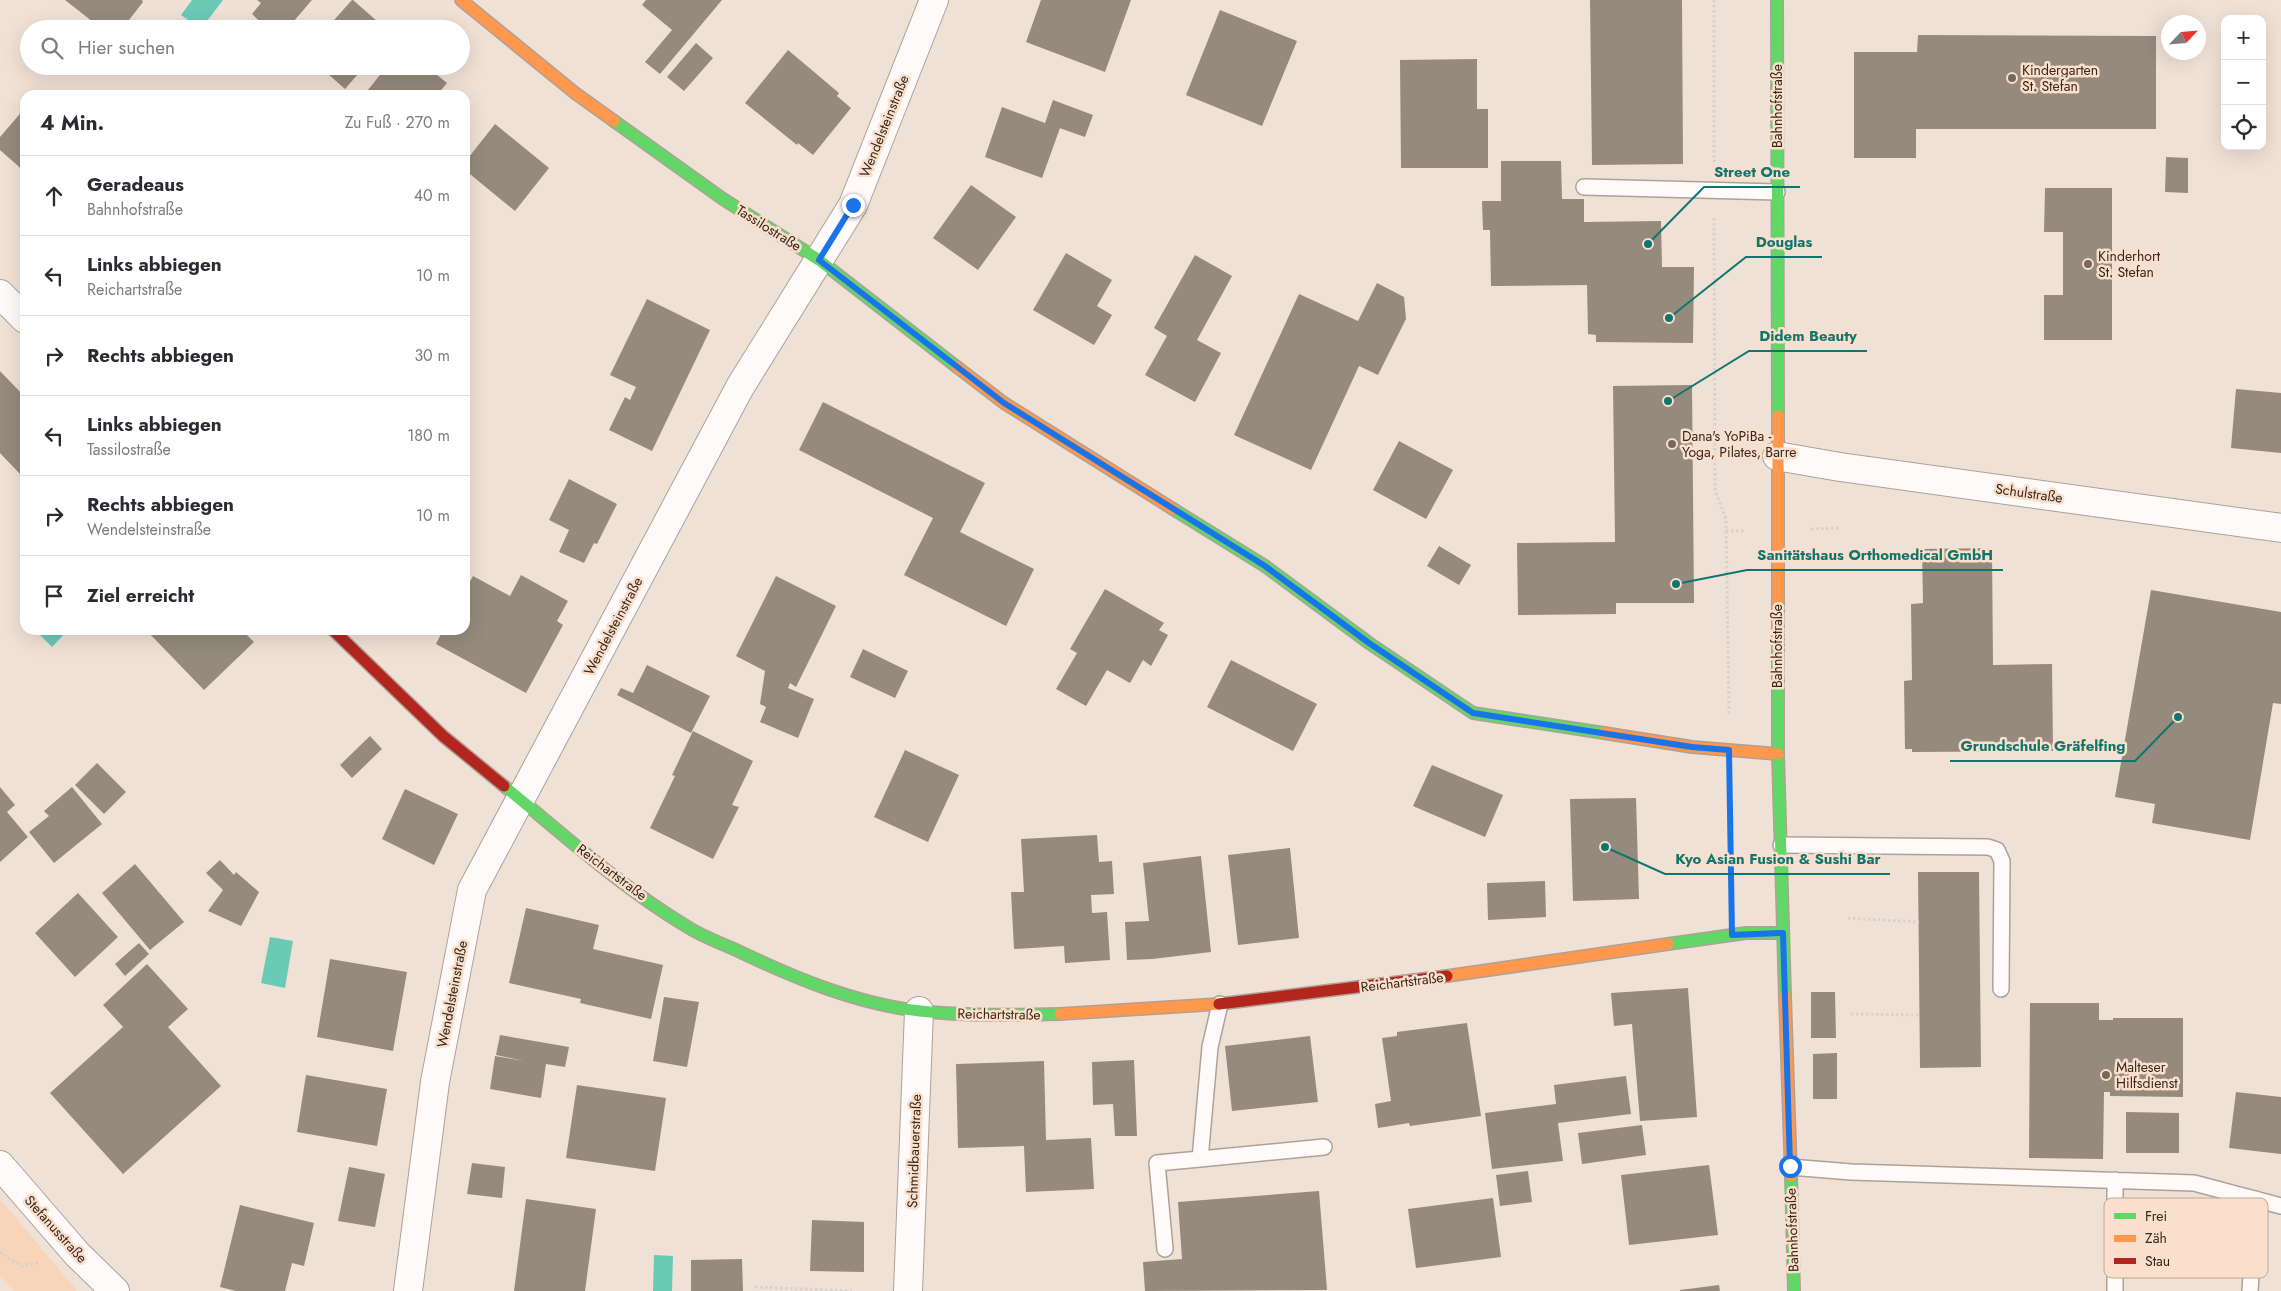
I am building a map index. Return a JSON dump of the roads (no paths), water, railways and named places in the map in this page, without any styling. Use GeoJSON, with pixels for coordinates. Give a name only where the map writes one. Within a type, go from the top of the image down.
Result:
{"type":"FeatureCollection","features":[{"type":"Feature","properties":{"kind":"street","name":"Tassilostraße"},"geometry":{"type":"LineString","coordinates":[[461,0],[583,99],[723,199],[819,260],[1004,403],[1265,566],[1369,643],[1473,713],[1692,747],[1778,754]]}},
{"type":"Feature","properties":{"kind":"street","name":"Wendelsteinstraße"},"geometry":{"type":"LineString","coordinates":[[408,1291],[435,1082],[472,890],[740,387],[853,205],[934,0]]}},
{"type":"Feature","properties":{"kind":"street","name":"Bahnhofstraße"},"geometry":{"type":"LineString","coordinates":[[1777,0],[1778,754],[1794,1291]]}},
{"type":"Feature","properties":{"kind":"street"},"geometry":{"type":"LineString","coordinates":[[0,294],[20,314]]}},
{"type":"Feature","properties":{"kind":"street","name":"Schulstraße"},"geometry":{"type":"LineString","coordinates":[[1778,456],[1840,467],[2281,528]]}},
{"type":"Feature","properties":{"kind":"street","name":"Reichartstraße"},"geometry":{"type":"LineString","coordinates":[[338,635],[443,736],[612,874],[687,926],[757,960],[823,987],[871,1001],[920,1011],[986,1015],[1084,1014],[1220,1004],[1428,979],[1732,935],[1783,933]]}},
{"type":"Feature","properties":{"kind":"street","name":"Schmidbauerstraße"},"geometry":{"type":"LineString","coordinates":[[908,1291],[920,1011]]}},
{"type":"Feature","properties":{"kind":"street","name":"Stefanusstraße"},"geometry":{"type":"LineString","coordinates":[[0,1165],[77,1254],[115,1291]]}},
{"type":"Feature","properties":{"kind":"lane"},"geometry":{"type":"LineString","coordinates":[[1584,187],[1778,192]]}},
{"type":"Feature","properties":{"kind":"lane"},"geometry":{"type":"LineString","coordinates":[[1781,845],[1988,847],[1997,850],[2002,860],[2001,989]]}},
{"type":"Feature","properties":{"kind":"lane"},"geometry":{"type":"LineString","coordinates":[[1200,1159],[1210,1047],[1220,1004]]}},
{"type":"Feature","properties":{"kind":"lane"},"geometry":{"type":"LineString","coordinates":[[1165,1249],[1157,1163],[1324,1147]]}},
{"type":"Feature","properties":{"kind":"lane"},"geometry":{"type":"LineString","coordinates":[[1790,1166],[1851,1172],[2194,1183],[2252,1198]]}},
{"type":"Feature","properties":{"kind":"lane"},"geometry":{"type":"LineString","coordinates":[[2115,1180],[2115,1198]]}},
{"type":"Feature","properties":{"kind":"lane"},"geometry":{"type":"LineString","coordinates":[[2268,1202],[2281,1206]]}},
{"type":"Feature","properties":{"kind":"lane"},"geometry":{"type":"LineString","coordinates":[[2115,1278],[2115,1291]]}},
{"type":"Feature","properties":{"kind":"lane"},"geometry":{"type":"LineString","coordinates":[[2250,1291],[2251,1278]]}},
{"type":"Feature","properties":{"kind":"water"},"geometry":{"type":"Polygon","coordinates":[[[192,0],[223,0],[208,20],[188,20],[181,15],[192,0]]]}},
{"type":"Feature","properties":{"kind":"water"},"geometry":{"type":"Polygon","coordinates":[[[40,635],[63,635],[52,647],[40,635]]]}},
{"type":"Feature","properties":{"kind":"water"},"geometry":{"type":"Polygon","coordinates":[[[270,937],[293,941],[285,988],[261,983],[270,937]]]}},
{"type":"Feature","properties":{"kind":"water"},"geometry":{"type":"Polygon","coordinates":[[[654,1255],[673,1256],[672,1291],[653,1291],[654,1255]]]}},
{"type":"Feature","properties":{"kind":"place","name":"Kindergarten St. Stefan"},"geometry":{"type":"Point","coordinates":[2012,78]}},
{"type":"Feature","properties":{"kind":"place","name":"Street One"},"geometry":{"type":"Point","coordinates":[1648,244]}},
{"type":"Feature","properties":{"kind":"place","name":"Kinderhort St. Stefan"},"geometry":{"type":"Point","coordinates":[2088,264]}},
{"type":"Feature","properties":{"kind":"place","name":"Douglas"},"geometry":{"type":"Point","coordinates":[1669,318]}},
{"type":"Feature","properties":{"kind":"place","name":"Didem Beauty"},"geometry":{"type":"Point","coordinates":[1668,401]}},
{"type":"Feature","properties":{"kind":"place","name":"Dana's YoPiBa - Yoga, Pilates, Barre"},"geometry":{"type":"Point","coordinates":[1672,444]}},
{"type":"Feature","properties":{"kind":"place","name":"Sanitätshaus Orthomedical GmbH"},"geometry":{"type":"Point","coordinates":[1676,584]}},
{"type":"Feature","properties":{"kind":"place","name":"Grundschule Gräfelfing"},"geometry":{"type":"Point","coordinates":[2178,717]}},
{"type":"Feature","properties":{"kind":"place","name":"Kyo Asian Fusion & Sushi Bar"},"geometry":{"type":"Point","coordinates":[1605,847]}},
{"type":"Feature","properties":{"kind":"place","name":"Malteser Hilfsdienst"},"geometry":{"type":"Point","coordinates":[2106,1075]}}]}
